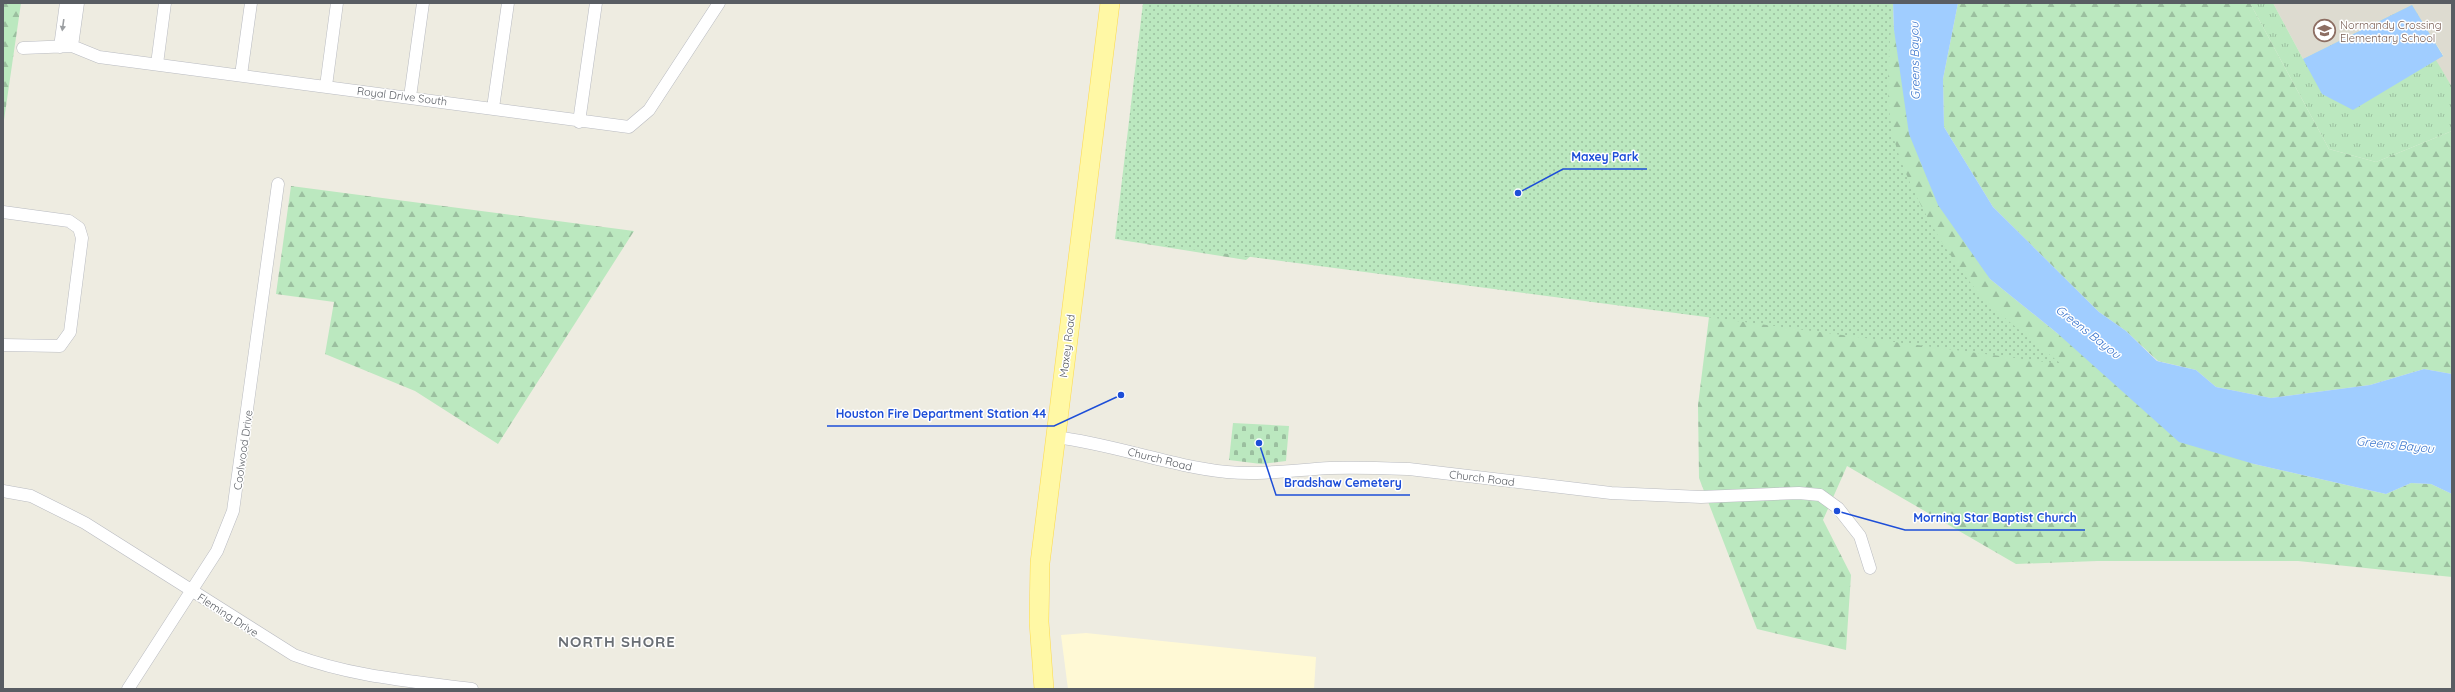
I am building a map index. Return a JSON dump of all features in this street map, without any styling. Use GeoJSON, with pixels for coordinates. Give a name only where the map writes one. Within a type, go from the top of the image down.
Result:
{"type":"FeatureCollection","features":[{"type":"Feature","properties":{"kind":"main road","name":"Maxey Road"},"geometry":{"type":"LineString","coordinates":[[1044,689],[1039,647],[1038,590],[1055,436],[1110,3]]}},
{"type":"Feature","properties":{"kind":"street"},"geometry":{"type":"LineString","coordinates":[[66,3],[66,46]]}},
{"type":"Feature","properties":{"kind":"street"},"geometry":{"type":"LineString","coordinates":[[66,46],[78,3]]}},
{"type":"Feature","properties":{"kind":"street"},"geometry":{"type":"LineString","coordinates":[[157,64],[165,3]]}},
{"type":"Feature","properties":{"kind":"street"},"geometry":{"type":"LineString","coordinates":[[241,75],[251,3]]}},
{"type":"Feature","properties":{"kind":"street"},"geometry":{"type":"LineString","coordinates":[[326,86],[337,3]]}},
{"type":"Feature","properties":{"kind":"street"},"geometry":{"type":"LineString","coordinates":[[410,97],[423,3]]}},
{"type":"Feature","properties":{"kind":"street"},"geometry":{"type":"LineString","coordinates":[[493,108],[508,3]]}},
{"type":"Feature","properties":{"kind":"street"},"geometry":{"type":"LineString","coordinates":[[579,122],[596,3]]}},
{"type":"Feature","properties":{"kind":"street","name":"Royal Drive South"},"geometry":{"type":"LineString","coordinates":[[23,48],[66,46],[99,57],[493,108],[579,122],[629,127],[650,110],[719,3]]}},
{"type":"Feature","properties":{"kind":"street","name":"Coolwood Drive"},"geometry":{"type":"LineString","coordinates":[[128,689],[216,551],[233,511],[237,493],[278,184]]}},
{"type":"Feature","properties":{"kind":"street"},"geometry":{"type":"LineString","coordinates":[[3,212],[69,221],[79,228],[82,238],[70,332],[60,346],[3,345]]}},
{"type":"Feature","properties":{"kind":"street","name":"Church Road"},"geometry":{"type":"LineString","coordinates":[[1055,436],[1102,444],[1196,468],[1228,472],[1279,473],[1329,468],[1410,469],[1610,493],[1701,497],[1799,493],[1820,495],[1838,508],[1860,536],[1870,568]]}},
{"type":"Feature","properties":{"kind":"street","name":"Fleming Drive"},"geometry":{"type":"LineString","coordinates":[[3,492],[31,496],[85,523],[294,655],[328,668],[356,674],[472,689]]}},
{"type":"Feature","properties":{"kind":"shaded area","name":"Normandy Crossing Elementary School"},"geometry":{"type":"Polygon","coordinates":[[[2273,3],[2452,3],[2452,87],[2435,60],[2443,55],[2412,6],[2303,59],[2273,3]]]}},
{"type":"Feature","properties":{"kind":"shaded area"},"geometry":{"type":"Polygon","coordinates":[[[1086,633],[1316,657],[1314,689],[1068,689],[1061,635],[1086,633]]]}},
{"type":"Feature","properties":{"kind":"green space"},"geometry":{"type":"Polygon","coordinates":[[[3,3],[21,3],[3,127],[3,3]]]}},
{"type":"Feature","properties":{"kind":"green space"},"geometry":{"type":"Polygon","coordinates":[[[1143,3],[1893,3],[1888,66],[1888,98],[1892,130],[1907,175],[1918,199],[1947,249],[1962,272],[1978,292],[1993,308],[2061,364],[1115,239],[1143,3]]]}},
{"type":"Feature","properties":{"kind":"green space"},"geometry":{"type":"Polygon","coordinates":[[[1156,3],[1893,3],[1894,30],[1990,279],[2057,333],[2254,464],[2386,494],[2411,483],[2431,484],[2452,494],[2452,577],[2298,561],[2097,561],[2016,564],[1847,466],[1823,520],[1851,575],[1846,650],[1757,629],[1699,478],[1698,405],[1709,317],[1605,298],[1312,204],[1246,260],[1121,240],[1156,3]]]}},
{"type":"Feature","properties":{"kind":"green space"},"geometry":{"type":"Polygon","coordinates":[[[1958,3],[2250,3],[2329,149],[2376,162],[2452,131],[2452,374],[2424,369],[2370,385],[2271,398],[2216,387],[2196,370],[2158,361],[2126,331],[2099,312],[1993,207],[1944,127],[1943,79],[1958,3]]]}},
{"type":"Feature","properties":{"kind":"green space"},"geometry":{"type":"Polygon","coordinates":[[[2250,3],[2273,3],[2303,59],[2412,5],[2443,56],[2436,60],[2452,87],[2452,131],[2376,162],[2329,149],[2250,3]]]}},
{"type":"Feature","properties":{"kind":"green space"},"geometry":{"type":"Polygon","coordinates":[[[291,186],[634,231],[498,444],[415,391],[325,354],[334,302],[276,294],[291,186]]]}},
{"type":"Feature","properties":{"kind":"green space"},"geometry":{"type":"Polygon","coordinates":[[[1233,423],[1289,426],[1286,461],[1261,464],[1229,460],[1233,423]]]}},
{"type":"Feature","properties":{"kind":"water","name":"Greens Bayou"},"geometry":{"type":"Polygon","coordinates":[[[1893,3],[1958,3],[1943,79],[1944,127],[1993,207],[2099,312],[2126,331],[2157,361],[2196,370],[2216,387],[2271,398],[2370,385],[2424,369],[2452,374],[2452,494],[2431,484],[2411,483],[2386,494],[2254,464],[2179,442],[2057,333],[1990,279],[1938,205],[1909,134],[1894,30],[1893,3]]]}},
{"type":"Feature","properties":{"kind":"water"},"geometry":{"type":"Polygon","coordinates":[[[2412,5],[2443,56],[2353,110],[2322,94],[2303,59],[2412,5]]]}},
{"type":"Feature","properties":{"kind":"place","name":"Normandy Crossing Elementary School"},"geometry":{"type":"Point","coordinates":[2324,31]}},
{"type":"Feature","properties":{"kind":"place","name":"Maxey Park"},"geometry":{"type":"Point","coordinates":[1518,193]}},
{"type":"Feature","properties":{"kind":"place","name":"Houston Fire Department Station 44"},"geometry":{"type":"Point","coordinates":[1121,395]}},
{"type":"Feature","properties":{"kind":"place","name":"Bradshaw Cemetery"},"geometry":{"type":"Point","coordinates":[1259,443]}},
{"type":"Feature","properties":{"kind":"place","name":"Morning Star Baptist Church"},"geometry":{"type":"Point","coordinates":[1837,511]}},
{"type":"Feature","properties":{"kind":"district","name":"NORTH SHORE"},"geometry":{"type":"Point","coordinates":[617,642]}}]}
